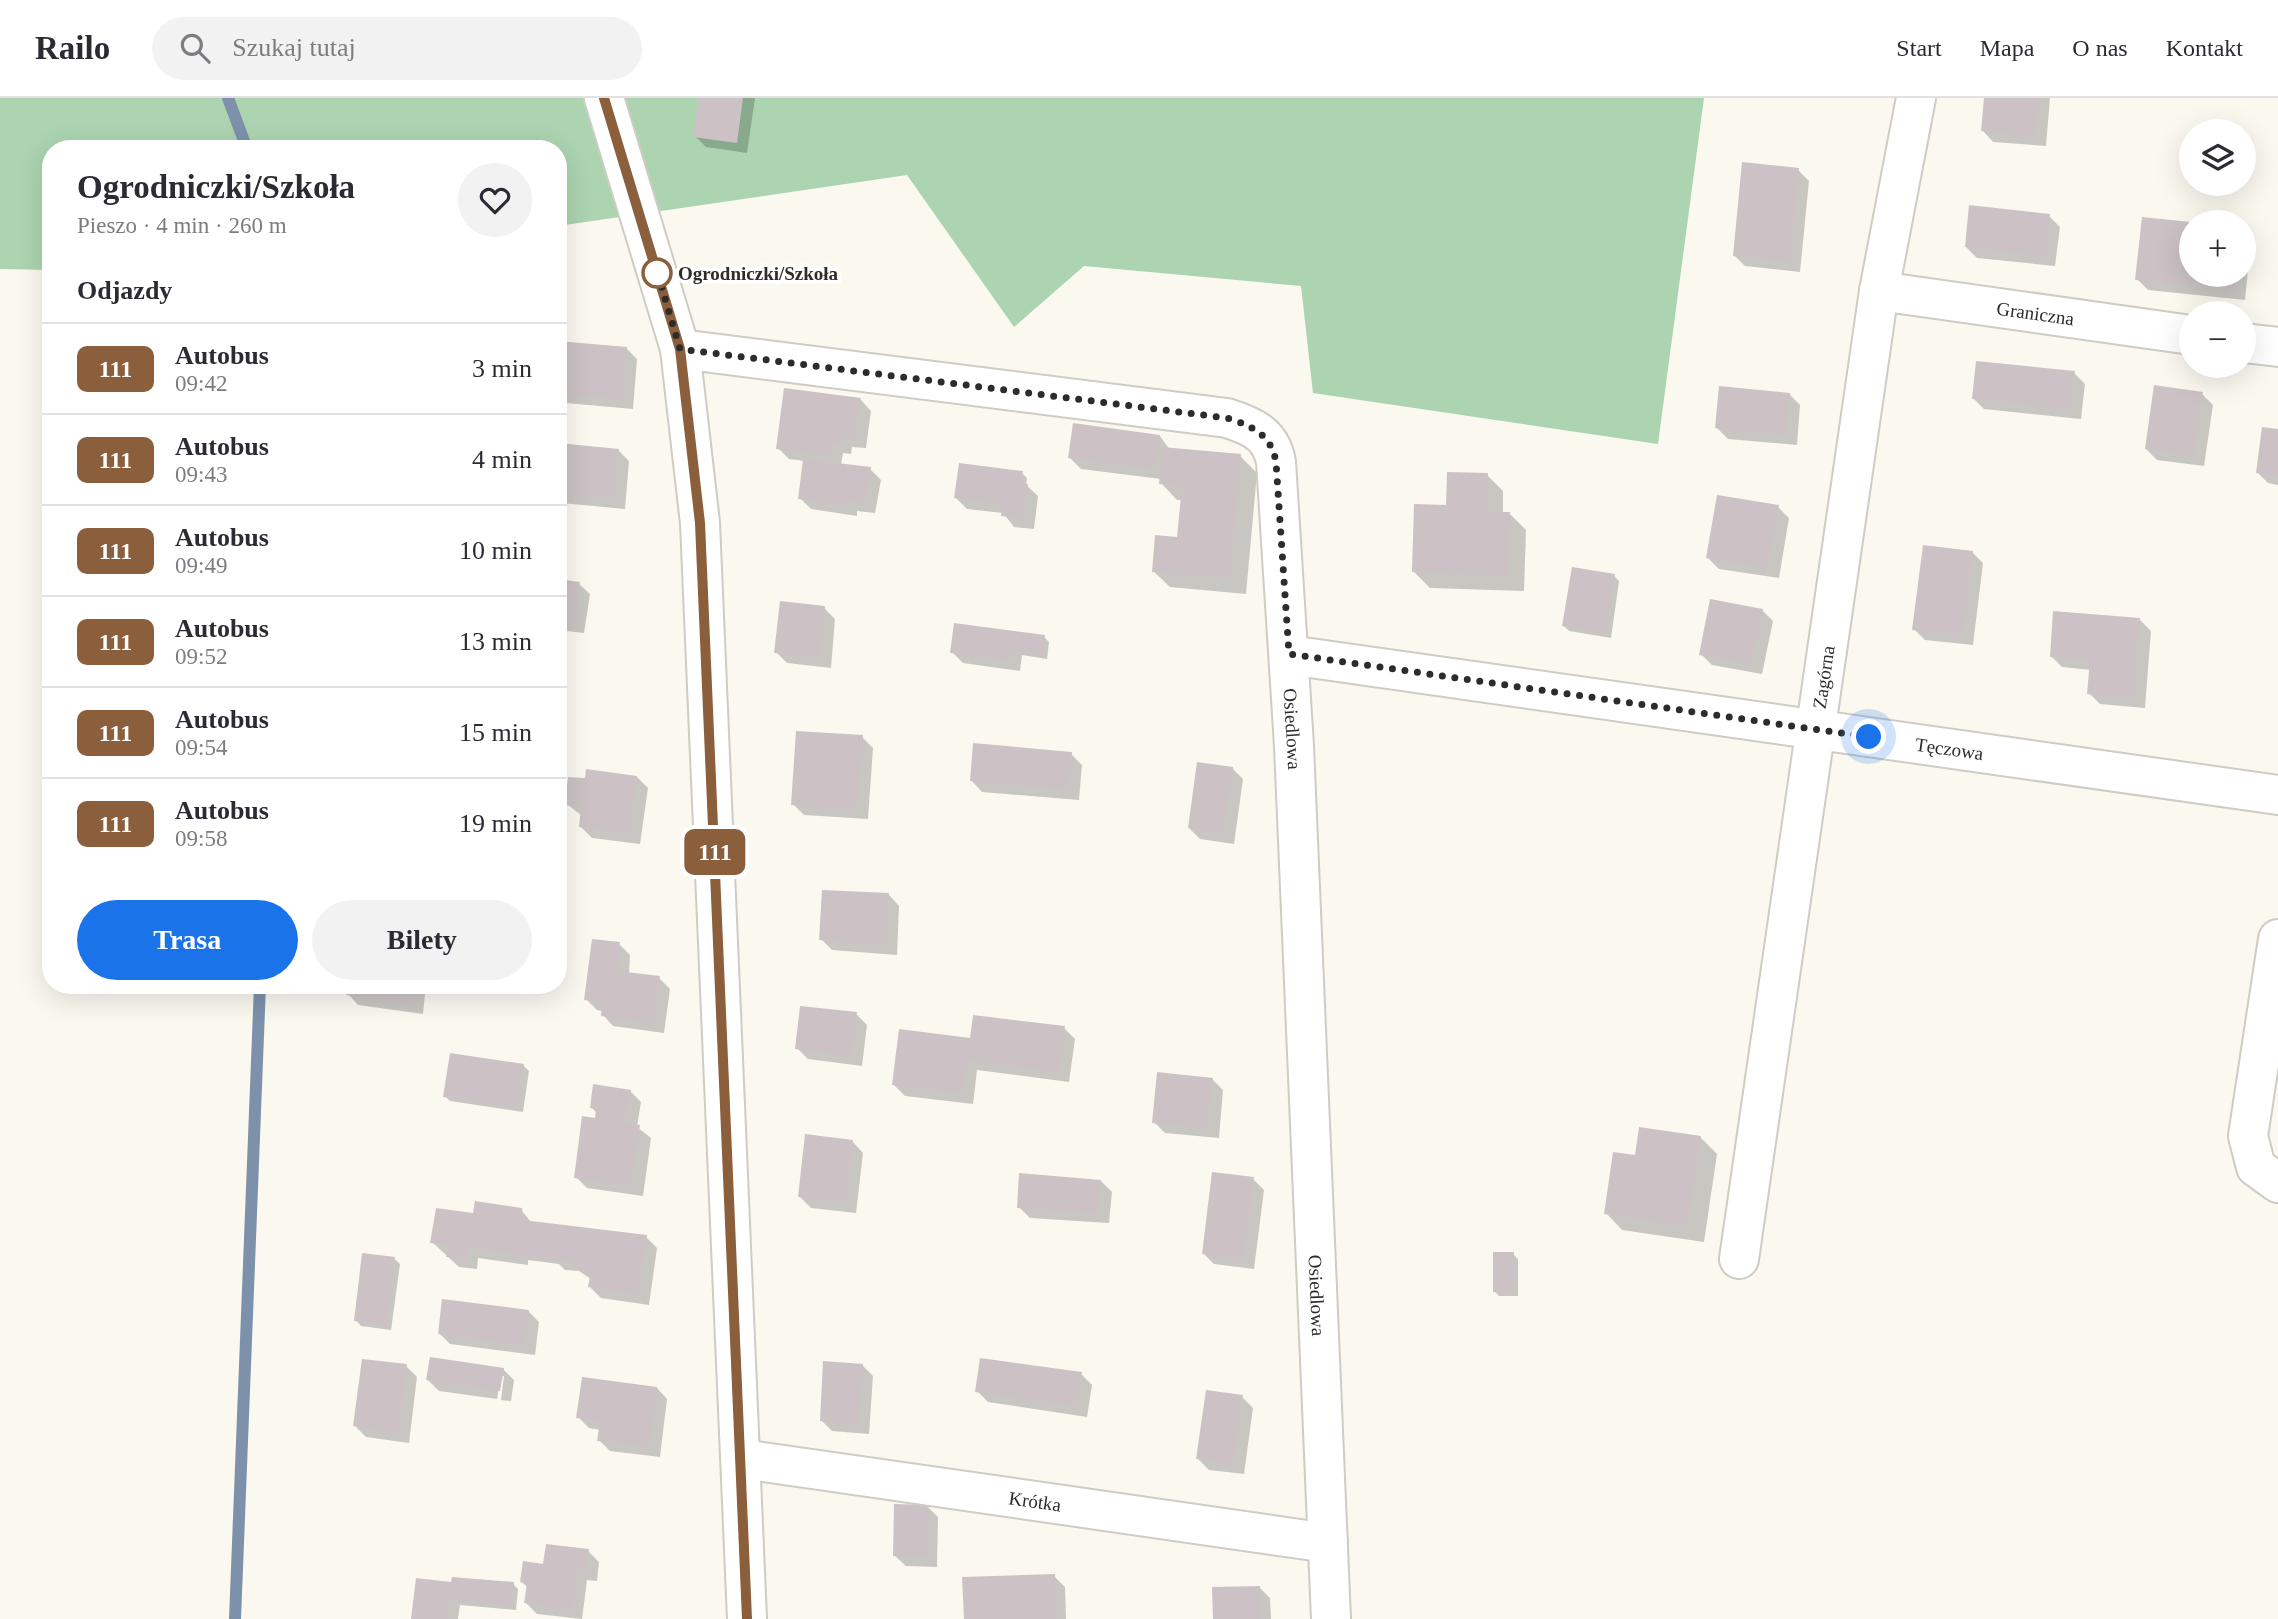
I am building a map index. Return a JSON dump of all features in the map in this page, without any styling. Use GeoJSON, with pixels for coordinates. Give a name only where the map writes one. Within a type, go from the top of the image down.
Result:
{"type":"FeatureCollection","features":[{"type":"Feature","properties":{"kind":"street"},"geometry":{"type":"LineString","coordinates":[[604,98],[680,349],[700,523],[747,1619]]}},
{"type":"Feature","properties":{"kind":"street","name":"Zagórna"},"geometry":{"type":"LineString","coordinates":[[1739,1259],[1878,291],[1916,98]]}},
{"type":"Feature","properties":{"kind":"street","name":"Graniczna"},"geometry":{"type":"LineString","coordinates":[[1878,291],[2179,333]]}},
{"type":"Feature","properties":{"kind":"street"},"geometry":{"type":"LineString","coordinates":[[2256,344],[2278,347]]}},
{"type":"Feature","properties":{"kind":"street","name":"Osiedlowa"},"geometry":{"type":"LineString","coordinates":[[680,349],[1227,418],[1257,430],[1272,444],[1276,462],[1289,654],[1331,1619]]}},
{"type":"Feature","properties":{"kind":"street","name":"Tęczowa"},"geometry":{"type":"LineString","coordinates":[[1289,654],[2278,795]]}},
{"type":"Feature","properties":{"kind":"street"},"geometry":{"type":"LineString","coordinates":[[2278,939],[2248,1136],[2256,1167],[2278,1183]]}},
{"type":"Feature","properties":{"kind":"street","name":"Krótka"},"geometry":{"type":"LineString","coordinates":[[741,1459],[1328,1543]]}},
{"type":"Feature","properties":{"kind":"green space"},"geometry":{"type":"Polygon","coordinates":[[[0,98],[1704,98],[1658,444],[1313,393],[1301,286],[1084,266],[1014,327],[907,175],[567,225],[567,140],[42,140],[42,270],[0,269],[0,98]]]}},
{"type":"Feature","properties":{"kind":"building"},"geometry":{"type":"Polygon","coordinates":[[[698,98],[743,98],[737,143],[693,137],[698,98]]]}},
{"type":"Feature","properties":{"kind":"building"},"geometry":{"type":"Polygon","coordinates":[[[1984,98],[2039,98],[2035,136],[1981,131],[1984,98]]]}},
{"type":"Feature","properties":{"kind":"building"},"geometry":{"type":"Polygon","coordinates":[[[1742,162],[1799,168],[1790,262],[1733,256],[1742,162]]]}},
{"type":"Feature","properties":{"kind":"building"},"geometry":{"type":"Polygon","coordinates":[[[1969,205],[2050,214],[2045,256],[1965,247],[1969,205]]]}},
{"type":"Feature","properties":{"kind":"building"},"geometry":{"type":"Polygon","coordinates":[[[2142,217],[2179,221],[2179,284],[2135,280],[2142,217]]]}},
{"type":"Feature","properties":{"kind":"building"},"geometry":{"type":"Polygon","coordinates":[[[2205,287],[2235,287],[2235,290],[2205,287]]]}},
{"type":"Feature","properties":{"kind":"building"},"geometry":{"type":"Polygon","coordinates":[[[567,342],[627,347],[622,399],[567,394],[567,342]]]}},
{"type":"Feature","properties":{"kind":"building"},"geometry":{"type":"Polygon","coordinates":[[[1976,361],[2075,371],[2071,409],[1972,399],[1976,361]]]}},
{"type":"Feature","properties":{"kind":"building"},"geometry":{"type":"Polygon","coordinates":[[[2154,385],[2203,392],[2194,456],[2145,449],[2154,385]]]}},
{"type":"Feature","properties":{"kind":"building"},"geometry":{"type":"Polygon","coordinates":[[[1719,386],[1790,393],[1786,435],[1715,428],[1719,386]]]}},
{"type":"Feature","properties":{"kind":"building"},"geometry":{"type":"Polygon","coordinates":[[[784,388],[861,398],[856,438],[841,437],[840,444],[832,443],[830,456],[776,449],[784,388]]]}},
{"type":"Feature","properties":{"kind":"building"},"geometry":{"type":"Polygon","coordinates":[[[1073,423],[1160,435],[1156,470],[1068,458],[1073,423]]]}},
{"type":"Feature","properties":{"kind":"building"},"geometry":{"type":"Polygon","coordinates":[[[2262,427],[2278,429],[2278,476],[2256,473],[2262,427]]]}},
{"type":"Feature","properties":{"kind":"building"},"geometry":{"type":"Polygon","coordinates":[[[567,444],[619,449],[614,499],[567,495],[567,444]]]}},
{"type":"Feature","properties":{"kind":"building"},"geometry":{"type":"Polygon","coordinates":[[[1162,447],[1241,454],[1230,578],[1152,572],[1155,535],[1177,537],[1182,486],[1159,484],[1162,447]]]}},
{"type":"Feature","properties":{"kind":"building"},"geometry":{"type":"Polygon","coordinates":[[[803,459],[871,467],[865,503],[847,501],[846,506],[798,499],[803,459]]]}},
{"type":"Feature","properties":{"kind":"building"},"geometry":{"type":"Polygon","coordinates":[[[959,463],[1023,471],[1021,483],[1028,484],[1024,519],[1001,516],[1002,504],[954,498],[959,463]]]}},
{"type":"Feature","properties":{"kind":"building"},"geometry":{"type":"Polygon","coordinates":[[[1447,472],[1488,473],[1487,512],[1510,512],[1508,575],[1412,572],[1414,504],[1446,505],[1447,472]]]}},
{"type":"Feature","properties":{"kind":"building"},"geometry":{"type":"Polygon","coordinates":[[[1717,495],[1779,505],[1768,568],[1706,558],[1717,495]]]}},
{"type":"Feature","properties":{"kind":"building"},"geometry":{"type":"Polygon","coordinates":[[[1923,545],[1973,551],[1963,635],[1912,630],[1923,545]]]}},
{"type":"Feature","properties":{"kind":"building"},"geometry":{"type":"Polygon","coordinates":[[[1572,567],[1615,574],[1606,633],[1562,626],[1572,567]]]}},
{"type":"Feature","properties":{"kind":"building"},"geometry":{"type":"Polygon","coordinates":[[[567,580],[580,582],[574,623],[567,622],[567,580]]]}},
{"type":"Feature","properties":{"kind":"building"},"geometry":{"type":"Polygon","coordinates":[[[1710,599],[1763,609],[1752,664],[1699,655],[1710,599]]]}},
{"type":"Feature","properties":{"kind":"building"},"geometry":{"type":"Polygon","coordinates":[[[780,601],[825,606],[820,658],[774,653],[780,601]]]}},
{"type":"Feature","properties":{"kind":"building"},"geometry":{"type":"Polygon","coordinates":[[[2053,611],[2140,618],[2134,698],[2087,694],[2090,660],[2050,657],[2053,611]]]}},
{"type":"Feature","properties":{"kind":"building"},"geometry":{"type":"Polygon","coordinates":[[[954,623],[1045,635],[1042,655],[1011,650],[1010,661],[950,653],[954,623]]]}},
{"type":"Feature","properties":{"kind":"building"},"geometry":{"type":"Polygon","coordinates":[[[796,731],[863,735],[858,809],[791,805],[796,731]]]}},
{"type":"Feature","properties":{"kind":"building"},"geometry":{"type":"Polygon","coordinates":[[[973,743],[1072,752],[1068,790],[970,781],[973,743]]]}},
{"type":"Feature","properties":{"kind":"building"},"geometry":{"type":"Polygon","coordinates":[[[1197,762],[1233,767],[1224,834],[1188,828],[1197,762]]]}},
{"type":"Feature","properties":{"kind":"building"},"geometry":{"type":"Polygon","coordinates":[[[586,769],[637,776],[630,834],[579,827],[581,807],[567,805],[568,777],[585,778],[586,769]]]}},
{"type":"Feature","properties":{"kind":"building"},"geometry":{"type":"Polygon","coordinates":[[[822,890],[889,893],[886,944],[819,940],[822,890]]]}},
{"type":"Feature","properties":{"kind":"building"},"geometry":{"type":"Polygon","coordinates":[[[592,939],[620,942],[618,971],[660,976],[653,1023],[601,1016],[602,1002],[584,1000],[592,939]]]}},
{"type":"Feature","properties":{"kind":"building"},"geometry":{"type":"Polygon","coordinates":[[[346,994],[414,994],[412,1004],[346,994]]]}},
{"type":"Feature","properties":{"kind":"building"},"geometry":{"type":"Polygon","coordinates":[[[800,1006],[857,1012],[852,1056],[795,1049],[800,1006]]]}},
{"type":"Feature","properties":{"kind":"building"},"geometry":{"type":"Polygon","coordinates":[[[973,1015],[1065,1026],[1059,1072],[967,1060],[963,1094],[892,1085],[899,1029],[970,1038],[973,1015]]]}},
{"type":"Feature","properties":{"kind":"building"},"geometry":{"type":"Polygon","coordinates":[[[450,1053],[524,1064],[518,1108],[443,1097],[450,1053]]]}},
{"type":"Feature","properties":{"kind":"building"},"geometry":{"type":"Polygon","coordinates":[[[1157,1072],[1213,1078],[1208,1128],[1152,1123],[1157,1072]]]}},
{"type":"Feature","properties":{"kind":"building"},"geometry":{"type":"Polygon","coordinates":[[[593,1084],[631,1090],[627,1114],[621,1113],[620,1122],[640,1125],[632,1186],[574,1178],[582,1116],[595,1118],[596,1109],[590,1108],[593,1084]]]}},
{"type":"Feature","properties":{"kind":"building"},"geometry":{"type":"Polygon","coordinates":[[[1639,1127],[1701,1136],[1688,1226],[1604,1214],[1613,1152],[1635,1155],[1639,1127]]]}},
{"type":"Feature","properties":{"kind":"building"},"geometry":{"type":"Polygon","coordinates":[[[805,1134],[853,1140],[846,1203],[798,1197],[805,1134]]]}},
{"type":"Feature","properties":{"kind":"building"},"geometry":{"type":"Polygon","coordinates":[[[1212,1172],[1254,1177],[1243,1259],[1202,1254],[1212,1172]]]}},
{"type":"Feature","properties":{"kind":"building"},"geometry":{"type":"Polygon","coordinates":[[[1019,1173],[1101,1180],[1099,1213],[1017,1208],[1019,1173]]]}},
{"type":"Feature","properties":{"kind":"building"},"geometry":{"type":"Polygon","coordinates":[[[475,1201],[522,1208],[523,1220],[647,1235],[638,1295],[588,1287],[591,1271],[573,1268],[574,1262],[468,1248],[467,1259],[446,1257],[448,1245],[430,1243],[436,1208],[473,1213],[475,1201]]]}},
{"type":"Feature","properties":{"kind":"building"},"geometry":{"type":"Polygon","coordinates":[[[1493,1252],[1514,1252],[1514,1292],[1493,1292],[1493,1252]]]}},
{"type":"Feature","properties":{"kind":"building"},"geometry":{"type":"Polygon","coordinates":[[[362,1253],[395,1257],[386,1326],[354,1321],[362,1253]]]}},
{"type":"Feature","properties":{"kind":"building"},"geometry":{"type":"Polygon","coordinates":[[[442,1299],[529,1310],[524,1345],[438,1334],[442,1299]]]}},
{"type":"Feature","properties":{"kind":"building"},"geometry":{"type":"Polygon","coordinates":[[[430,1357],[504,1368],[500,1391],[426,1380],[430,1357]]]}},
{"type":"Feature","properties":{"kind":"building"},"geometry":{"type":"Polygon","coordinates":[[[980,1358],[1082,1372],[1077,1406],[975,1392],[980,1358]]]}},
{"type":"Feature","properties":{"kind":"building"},"geometry":{"type":"Polygon","coordinates":[[[362,1359],[407,1364],[398,1433],[353,1426],[362,1359]]]}},
{"type":"Feature","properties":{"kind":"building"},"geometry":{"type":"Polygon","coordinates":[[[823,1361],[863,1364],[859,1424],[820,1421],[823,1361]]]}},
{"type":"Feature","properties":{"kind":"building"},"geometry":{"type":"Polygon","coordinates":[[[582,1377],[657,1387],[650,1447],[597,1441],[600,1421],[576,1418],[582,1377]]]}},
{"type":"Feature","properties":{"kind":"building"},"geometry":{"type":"Polygon","coordinates":[[[1206,1390],[1243,1395],[1233,1464],[1196,1459],[1206,1390]]]}},
{"type":"Feature","properties":{"kind":"building"},"geometry":{"type":"Polygon","coordinates":[[[894,1504],[928,1505],[927,1557],[893,1556],[894,1504]]]}},
{"type":"Feature","properties":{"kind":"building"},"geometry":{"type":"Polygon","coordinates":[[[546,1544],[589,1549],[587,1571],[577,1570],[572,1610],[524,1603],[527,1584],[520,1582],[523,1561],[543,1564],[546,1544]]]}},
{"type":"Feature","properties":{"kind":"building"},"geometry":{"type":"Polygon","coordinates":[[[1055,1574],[1056,1619],[964,1619],[962,1577],[1055,1574]]]}},
{"type":"Feature","properties":{"kind":"building"},"geometry":{"type":"Polygon","coordinates":[[[452,1577],[514,1582],[511,1606],[449,1600],[447,1619],[411,1619],[416,1578],[451,1582],[452,1577]]]}},
{"type":"Feature","properties":{"kind":"building"},"geometry":{"type":"Polygon","coordinates":[[[1260,1586],[1261,1619],[1213,1619],[1212,1587],[1260,1586]]]}},
{"type":"Feature","properties":{"kind":"waterway"},"geometry":{"type":"LineString","coordinates":[[228,98],[244,140]]}},
{"type":"Feature","properties":{"kind":"waterway"},"geometry":{"type":"LineString","coordinates":[[235,1619],[260,994]]}},
{"type":"Feature","properties":{"kind":"bus line","name":"111"},"geometry":{"type":"LineString","coordinates":[[604,98],[680,349],[700,523],[747,1619]]}},
{"type":"Feature","properties":{"kind":"place","name":"Ogrodniczki/Szkoła"},"geometry":{"type":"Point","coordinates":[657,273]}},
{"type":"Feature","properties":{"kind":"route"},"geometry":{"type":"LineString","coordinates":[[657,273],[656,268],[680,349],[1227,418],[1257,430],[1272,444],[1276,462],[1289,654],[1869,737]]}}]}
